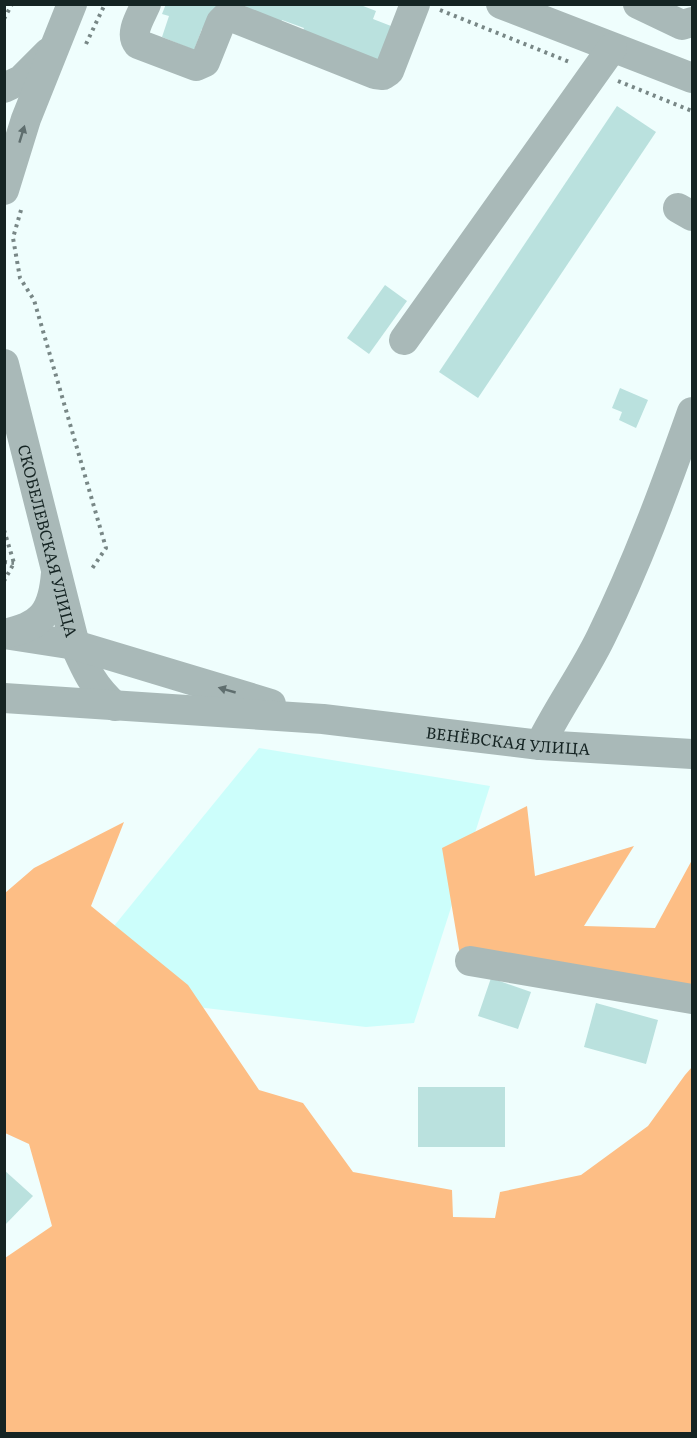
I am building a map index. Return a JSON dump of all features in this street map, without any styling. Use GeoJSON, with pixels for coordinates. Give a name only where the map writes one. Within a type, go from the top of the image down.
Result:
{"type":"FeatureCollection","features":[{"type":"Feature","properties":{"kind":"street"},"geometry":{"type":"LineString","coordinates":[[14,197],[26,119],[72,4]]}},
{"type":"Feature","properties":{"kind":"street"},"geometry":{"type":"LineString","coordinates":[[146,4],[134,33],[134,39],[138,44],[196,66],[205,62],[221,22],[226,17],[232,17],[375,74],[383,75],[389,71],[426,7]]}},
{"type":"Feature","properties":{"kind":"street"},"geometry":{"type":"LineString","coordinates":[[501,4],[604,60],[693,78]]}},
{"type":"Feature","properties":{"kind":"street"},"geometry":{"type":"LineString","coordinates":[[638,4],[682,25],[693,22]]}},
{"type":"Feature","properties":{"kind":"street"},"geometry":{"type":"LineString","coordinates":[[4,88],[21,80],[55,47]]}},
{"type":"Feature","properties":{"kind":"street"},"geometry":{"type":"LineString","coordinates":[[404,340],[604,60]]}},
{"type":"Feature","properties":{"kind":"street","name":"СКОБЕЛЕВСКАЯ УЛИЦА"},"geometry":{"type":"LineString","coordinates":[[4,364],[75,645]]}},
{"type":"Feature","properties":{"kind":"street"},"geometry":{"type":"LineString","coordinates":[[540,745],[600,638],[656,512],[693,412]]}},
{"type":"Feature","properties":{"kind":"street"},"geometry":{"type":"LineString","coordinates":[[4,634],[23,630],[37,623],[52,601],[57,567]]}},
{"type":"Feature","properties":{"kind":"street","name":"ВЕНЁВСКАЯ УЛИЦА"},"geometry":{"type":"LineString","coordinates":[[4,634],[75,645],[323,719]]}},
{"type":"Feature","properties":{"kind":"street"},"geometry":{"type":"LineString","coordinates":[[13,699],[56,692],[67,682],[74,670],[75,645]]}},
{"type":"Feature","properties":{"kind":"street"},"geometry":{"type":"LineString","coordinates":[[75,645],[90,678],[99,691],[116,706]]}},
{"type":"Feature","properties":{"kind":"street","name":"ВЕНЁВСКАЯ УЛИЦА"},"geometry":{"type":"LineString","coordinates":[[13,699],[323,719],[540,745],[693,754]]}},
{"type":"Feature","properties":{"kind":"street"},"geometry":{"type":"LineString","coordinates":[[470,961],[693,999]]}},
{"type":"Feature","properties":{"kind":"path"},"geometry":{"type":"LineString","coordinates":[[4,19],[12,4]]}},
{"type":"Feature","properties":{"kind":"path"},"geometry":{"type":"LineString","coordinates":[[426,7],[604,60],[693,111]]}},
{"type":"Feature","properties":{"kind":"path"},"geometry":{"type":"LineString","coordinates":[[14,197],[13,238],[20,278],[34,300],[106,548],[91,570]]}},
{"type":"Feature","properties":{"kind":"path"},"geometry":{"type":"LineString","coordinates":[[4,530],[14,563],[4,580]]}},
{"type":"Feature","properties":{"kind":"path"},"geometry":{"type":"LineString","coordinates":[[4,562],[14,563]]}},
{"type":"Feature","properties":{"kind":"shaded area"},"geometry":{"type":"Polygon","coordinates":[[[259,748],[490,786],[414,1023],[366,1027],[61,991],[259,748]]]}},
{"type":"Feature","properties":{"kind":"shaded area"},"geometry":{"type":"Polygon","coordinates":[[[527,806],[535,876],[634,846],[584,926],[655,928],[692,860],[692,1006],[462,967],[442,848],[527,806]]]}},
{"type":"Feature","properties":{"kind":"shaded area"},"geometry":{"type":"Polygon","coordinates":[[[124,822],[91,906],[188,985],[259,1090],[303,1103],[353,1172],[452,1190],[453,1217],[495,1218],[500,1192],[581,1175],[648,1126],[692,1067],[692,1433],[5,1433],[5,1258],[52,1226],[29,1144],[5,1133],[5,893],[34,868],[124,822]]]}},
{"type":"Feature","properties":{"kind":"building"},"geometry":{"type":"Polygon","coordinates":[[[166,4],[219,4],[209,31],[202,29],[194,50],[162,37],[169,16],[162,14],[166,4]]]}},
{"type":"Feature","properties":{"kind":"building"},"geometry":{"type":"Polygon","coordinates":[[[241,4],[358,4],[376,11],[373,19],[391,26],[374,71],[302,33],[304,28],[282,20],[280,24],[241,4]]]}},
{"type":"Feature","properties":{"kind":"building"},"geometry":{"type":"Polygon","coordinates":[[[617,106],[656,132],[478,398],[439,372],[617,106]]]}},
{"type":"Feature","properties":{"kind":"building"},"geometry":{"type":"Polygon","coordinates":[[[385,285],[407,301],[369,354],[347,338],[385,285]]]}},
{"type":"Feature","properties":{"kind":"building"},"geometry":{"type":"Polygon","coordinates":[[[620,388],[648,400],[636,428],[619,420],[622,412],[612,408],[620,388]]]}},
{"type":"Feature","properties":{"kind":"building"},"geometry":{"type":"Polygon","coordinates":[[[491,978],[531,992],[518,1029],[478,1016],[491,978]]]}},
{"type":"Feature","properties":{"kind":"building"},"geometry":{"type":"Polygon","coordinates":[[[596,1003],[658,1020],[646,1064],[584,1047],[596,1003]]]}},
{"type":"Feature","properties":{"kind":"building"},"geometry":{"type":"Polygon","coordinates":[[[418,1087],[505,1087],[505,1147],[418,1147],[418,1087]]]}},
{"type":"Feature","properties":{"kind":"building"},"geometry":{"type":"Polygon","coordinates":[[[4,1170],[33,1196],[4,1226],[4,1170]]]}}]}
